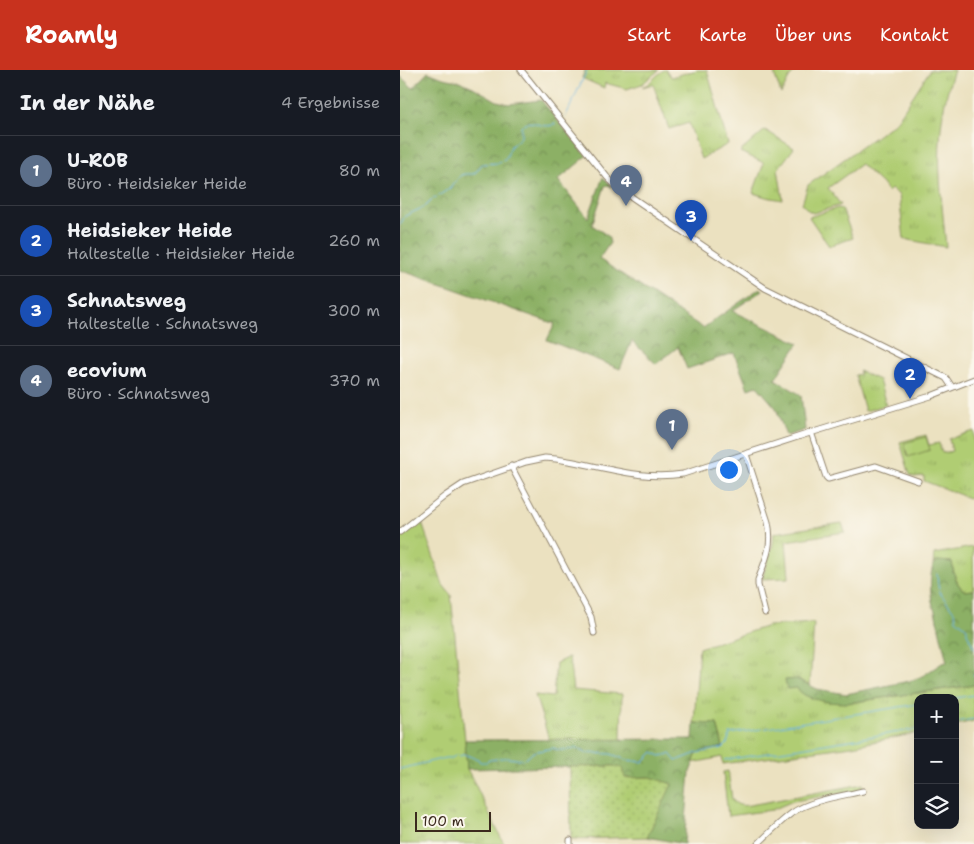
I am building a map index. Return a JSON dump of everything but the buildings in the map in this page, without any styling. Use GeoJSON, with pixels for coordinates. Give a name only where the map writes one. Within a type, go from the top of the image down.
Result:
{"type":"FeatureCollection","features":[{"type":"Feature","properties":{"kind":"street"},"geometry":{"type":"LineString","coordinates":[[521,70],[607,177],[618,187],[765,288],[946,378],[952,386]]}},
{"type":"Feature","properties":{"kind":"street"},"geometry":{"type":"LineString","coordinates":[[400,532],[462,484],[533,460],[556,459],[570,461],[626,474],[662,476],[690,472],[811,432],[931,396],[974,378]]}},
{"type":"Feature","properties":{"kind":"street"},"geometry":{"type":"LineString","coordinates":[[811,432],[828,480],[876,466],[918,481]]}},
{"type":"Feature","properties":{"kind":"street"},"geometry":{"type":"LineString","coordinates":[[746,454],[770,533],[769,549],[758,580],[765,613]]}},
{"type":"Feature","properties":{"kind":"street"},"geometry":{"type":"LineString","coordinates":[[511,466],[591,617],[594,633]]}},
{"type":"Feature","properties":{"kind":"street"},"geometry":{"type":"LineString","coordinates":[[758,844],[794,811],[827,799],[863,791]]}},
{"type":"Feature","properties":{"kind":"green space"},"geometry":{"type":"Polygon","coordinates":[[[585,70],[659,70],[642,84],[627,89],[605,83],[604,88],[582,78],[585,70]]]}},
{"type":"Feature","properties":{"kind":"green space"},"geometry":{"type":"Polygon","coordinates":[[[663,70],[666,70],[671,77],[697,70],[707,70],[728,144],[701,159],[689,123],[669,129],[653,84],[642,87],[663,70]]]}},
{"type":"Feature","properties":{"kind":"green space"},"geometry":{"type":"Polygon","coordinates":[[[773,70],[797,70],[789,78],[781,94],[773,70]]]}},
{"type":"Feature","properties":{"kind":"green space"},"geometry":{"type":"Polygon","coordinates":[[[930,70],[954,70],[947,93],[940,137],[940,179],[946,247],[904,239],[899,195],[891,189],[888,192],[861,164],[828,188],[841,205],[813,213],[809,211],[802,204],[808,185],[896,122],[930,70]]]}},
{"type":"Feature","properties":{"kind":"green space"},"geometry":{"type":"Polygon","coordinates":[[[428,72],[443,78],[459,81],[497,101],[509,104],[541,100],[587,156],[558,180],[588,218],[603,177],[612,187],[605,186],[592,225],[608,236],[610,243],[599,259],[703,328],[760,288],[763,290],[732,311],[799,343],[775,379],[801,395],[805,430],[786,436],[776,408],[757,386],[748,389],[734,353],[687,369],[678,347],[656,364],[632,341],[620,369],[547,340],[555,324],[400,270],[400,76],[413,88],[428,72]]]}},
{"type":"Feature","properties":{"kind":"green space"},"geometry":{"type":"Polygon","coordinates":[[[765,130],[794,148],[778,169],[783,200],[753,193],[764,163],[740,152],[765,130]]]}},
{"type":"Feature","properties":{"kind":"green space"},"geometry":{"type":"Polygon","coordinates":[[[838,208],[842,209],[853,238],[829,246],[809,217],[838,208]]]}},
{"type":"Feature","properties":{"kind":"green space"},"geometry":{"type":"Polygon","coordinates":[[[859,371],[879,380],[886,405],[865,411],[855,375],[860,374],[859,371]]]}},
{"type":"Feature","properties":{"kind":"green space"},"geometry":{"type":"Polygon","coordinates":[[[974,431],[974,500],[924,481],[924,476],[914,477],[910,475],[900,442],[926,435],[929,445],[939,443],[942,453],[952,451],[949,439],[974,431]]]}},
{"type":"Feature","properties":{"kind":"green space"},"geometry":{"type":"Polygon","coordinates":[[[926,437],[930,450],[908,457],[904,443],[926,437]]]}},
{"type":"Feature","properties":{"kind":"green space"},"geometry":{"type":"Polygon","coordinates":[[[421,520],[443,585],[451,595],[467,769],[504,844],[400,844],[400,537],[421,520]]]}},
{"type":"Feature","properties":{"kind":"green space"},"geometry":{"type":"Polygon","coordinates":[[[842,523],[845,532],[786,541],[789,578],[762,579],[773,544],[774,533],[842,523]]]}},
{"type":"Feature","properties":{"kind":"green space"},"geometry":{"type":"Polygon","coordinates":[[[973,547],[974,590],[965,591],[957,582],[952,562],[935,563],[933,566],[934,554],[973,547]]]}},
{"type":"Feature","properties":{"kind":"green space"},"geometry":{"type":"Polygon","coordinates":[[[938,561],[952,562],[954,575],[959,585],[965,591],[974,590],[974,685],[847,703],[820,700],[806,696],[797,688],[787,689],[785,680],[797,679],[817,689],[846,694],[914,680],[942,663],[947,662],[931,595],[933,565],[938,561]]]}},
{"type":"Feature","properties":{"kind":"green space"},"geometry":{"type":"Polygon","coordinates":[[[814,623],[810,685],[797,679],[797,688],[847,703],[974,685],[974,721],[959,724],[959,694],[914,694],[914,734],[852,746],[723,764],[722,757],[693,763],[697,752],[723,747],[717,724],[694,723],[699,648],[768,626],[814,623]]]}},
{"type":"Feature","properties":{"kind":"green space"},"geometry":{"type":"Polygon","coordinates":[[[569,657],[573,690],[622,694],[621,740],[549,739],[535,695],[553,697],[556,663],[569,657]]]}},
{"type":"Feature","properties":{"kind":"green space"},"geometry":{"type":"Polygon","coordinates":[[[694,723],[717,724],[723,747],[697,753],[690,772],[684,844],[647,837],[671,784],[650,777],[625,778],[614,766],[467,769],[465,740],[693,739],[694,723]]]}},
{"type":"Feature","properties":{"kind":"green space"},"geometry":{"type":"Polygon","coordinates":[[[614,766],[622,768],[625,778],[650,777],[672,784],[647,837],[571,839],[570,767],[614,766]]]}},
{"type":"Feature","properties":{"kind":"green space"},"geometry":{"type":"Polygon","coordinates":[[[728,771],[732,799],[742,805],[863,784],[863,790],[793,801],[772,810],[728,816],[723,772],[728,771]]]}},
{"type":"Feature","properties":{"kind":"waterway"},"geometry":{"type":"LineString","coordinates":[[565,118],[587,70]]}},
{"type":"Feature","properties":{"kind":"waterway"},"geometry":{"type":"LineString","coordinates":[[400,225],[405,216],[426,206],[449,189],[461,175],[473,174],[482,164],[498,163],[506,158],[511,146],[521,137],[521,126],[530,122],[545,126],[555,124]]}},
{"type":"Feature","properties":{"kind":"waterway"},"geometry":{"type":"LineString","coordinates":[[937,574],[940,593],[955,613],[956,619],[967,628],[967,633],[974,648]]}},
{"type":"Feature","properties":{"kind":"waterway"},"geometry":{"type":"LineString","coordinates":[[959,697],[974,695]]}},
{"type":"Feature","properties":{"kind":"waterway"},"geometry":{"type":"LineString","coordinates":[[457,755],[461,756],[463,754],[478,759],[480,762],[487,762],[500,758],[522,759],[533,752],[553,748],[559,750],[576,748],[586,753],[611,754],[627,760],[643,762],[653,752],[660,756],[670,754],[676,761],[697,753],[723,748],[727,744],[730,734],[914,705]]}},
{"type":"Feature","properties":{"kind":"waterway"},"geometry":{"type":"LineString","coordinates":[[959,721],[974,719]]}},
{"type":"Feature","properties":{"kind":"waterway"},"geometry":{"type":"LineString","coordinates":[[725,760],[914,730]]}},
{"type":"Feature","properties":{"kind":"waterway"},"geometry":{"type":"LineString","coordinates":[[400,769],[455,756]]}},
{"type":"Feature","properties":{"kind":"place","name":"ecovium"},"geometry":{"type":"Point","coordinates":[626,206]}},
{"type":"Feature","properties":{"kind":"place","name":"Schnatsweg"},"geometry":{"type":"Point","coordinates":[691,241]}},
{"type":"Feature","properties":{"kind":"place","name":"Heidsieker Heide"},"geometry":{"type":"Point","coordinates":[910,399]}},
{"type":"Feature","properties":{"kind":"place","name":"U-ROB"},"geometry":{"type":"Point","coordinates":[672,450]}}]}
